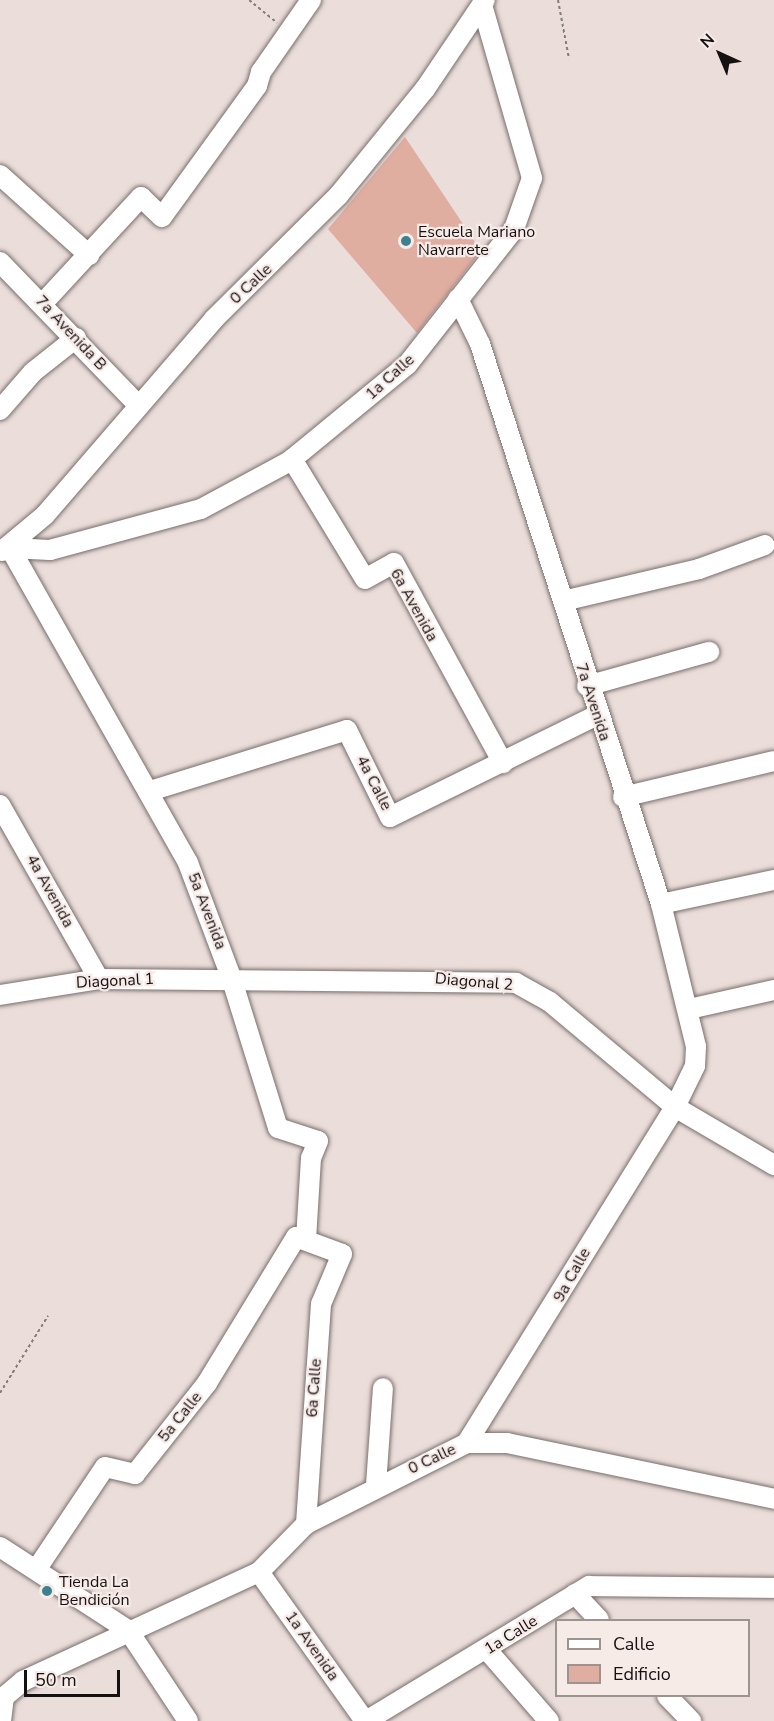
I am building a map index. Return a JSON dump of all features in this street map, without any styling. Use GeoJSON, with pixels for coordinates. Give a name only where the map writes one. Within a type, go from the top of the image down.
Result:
{"type":"FeatureCollection","features":[{"type":"Feature","properties":{"kind":"street"},"geometry":{"type":"LineString","coordinates":[[44,302],[141,197],[162,217],[257,86],[261,72],[310,0]]}},
{"type":"Feature","properties":{"kind":"street","name":"1a Calle"},"geometry":{"type":"LineString","coordinates":[[5,550],[50,550],[201,509],[292,459],[407,365],[514,230],[532,178],[484,2]]}},
{"type":"Feature","properties":{"kind":"street","name":"0 Calle"},"geometry":{"type":"LineString","coordinates":[[5,550],[139,406],[214,319],[338,196],[425,89],[484,2]]}},
{"type":"Feature","properties":{"kind":"street"},"geometry":{"type":"LineString","coordinates":[[0,175],[89,255]]}},
{"type":"Feature","properties":{"kind":"street","name":"7a Avenida B"},"geometry":{"type":"LineString","coordinates":[[0,262],[44,302],[139,406]]}},
{"type":"Feature","properties":{"kind":"street","name":"7a Avenida"},"geometry":{"type":"LineString","coordinates":[[458,299],[480,344],[563,602],[587,686],[661,904],[689,1009],[695,1066],[675,1107]]}},
{"type":"Feature","properties":{"kind":"street"},"geometry":{"type":"LineString","coordinates":[[3,402],[76,339]]}},
{"type":"Feature","properties":{"kind":"street","name":"6a Avenida"},"geometry":{"type":"LineString","coordinates":[[292,459],[365,579],[394,563],[502,763]]}},
{"type":"Feature","properties":{"kind":"street"},"geometry":{"type":"LineString","coordinates":[[563,602],[699,569],[765,545]]}},
{"type":"Feature","properties":{"kind":"street","name":"5a Avenida"},"geometry":{"type":"LineString","coordinates":[[5,550],[150,791],[188,863],[231,977],[278,1128],[318,1141],[311,1158],[306,1240]]}},
{"type":"Feature","properties":{"kind":"street"},"geometry":{"type":"LineString","coordinates":[[587,686],[709,652]]}},
{"type":"Feature","properties":{"kind":"street","name":"4a Calle"},"geometry":{"type":"LineString","coordinates":[[150,791],[347,730],[390,817],[597,715]]}},
{"type":"Feature","properties":{"kind":"street"},"geometry":{"type":"LineString","coordinates":[[623,797],[774,761]]}},
{"type":"Feature","properties":{"kind":"street","name":"4a Avenida"},"geometry":{"type":"LineString","coordinates":[[0,805],[99,979]]}},
{"type":"Feature","properties":{"kind":"street"},"geometry":{"type":"LineString","coordinates":[[661,904],[774,880]]}},
{"type":"Feature","properties":{"kind":"street","name":"Diagonal 1"},"geometry":{"type":"LineString","coordinates":[[0,995],[99,979],[231,977]]}},
{"type":"Feature","properties":{"kind":"street","name":"Diagonal 2"},"geometry":{"type":"LineString","coordinates":[[231,977],[516,983],[549,1002],[675,1107],[774,1165]]}},
{"type":"Feature","properties":{"kind":"street"},"geometry":{"type":"LineString","coordinates":[[689,1009],[774,990]]}},
{"type":"Feature","properties":{"kind":"street","name":"9a Calle"},"geometry":{"type":"LineString","coordinates":[[467,1443],[675,1107]]}},
{"type":"Feature","properties":{"kind":"street","name":"5a Calle"},"geometry":{"type":"LineString","coordinates":[[38,1567],[105,1467],[135,1474],[233,1345],[292,1239],[306,1240]]}},
{"type":"Feature","properties":{"kind":"street","name":"6a Calle"},"geometry":{"type":"LineString","coordinates":[[306,1240],[342,1256],[321,1304],[306,1524]]}},
{"type":"Feature","properties":{"kind":"street"},"geometry":{"type":"LineString","coordinates":[[375,1485],[383,1388]]}},
{"type":"Feature","properties":{"kind":"street","name":"0 Calle"},"geometry":{"type":"LineString","coordinates":[[128,1630],[259,1572],[306,1524],[375,1485],[467,1443],[507,1443],[774,1499]]}},
{"type":"Feature","properties":{"kind":"street"},"geometry":{"type":"LineString","coordinates":[[0,1547],[38,1567],[128,1630],[188,1721]]}},
{"type":"Feature","properties":{"kind":"street","name":"1a Avenida"},"geometry":{"type":"LineString","coordinates":[[259,1572],[366,1721]]}},
{"type":"Feature","properties":{"kind":"street","name":"1a Calle"},"geometry":{"type":"LineString","coordinates":[[366,1721],[487,1650],[589,1586],[774,1588]]}},
{"type":"Feature","properties":{"kind":"street"},"geometry":{"type":"LineString","coordinates":[[575,1594],[598,1619]]}},
{"type":"Feature","properties":{"kind":"street"},"geometry":{"type":"LineString","coordinates":[[3,1717],[4,1697],[23,1681],[128,1630]]}},
{"type":"Feature","properties":{"kind":"street"},"geometry":{"type":"LineString","coordinates":[[487,1650],[549,1721]]}},
{"type":"Feature","properties":{"kind":"street"},"geometry":{"type":"LineString","coordinates":[[669,1697],[691,1721]]}},
{"type":"Feature","properties":{"kind":"path"},"geometry":{"type":"LineString","coordinates":[[249,0],[289,32]]}},
{"type":"Feature","properties":{"kind":"path"},"geometry":{"type":"LineString","coordinates":[[558,0],[569,59]]}},
{"type":"Feature","properties":{"kind":"path"},"geometry":{"type":"LineString","coordinates":[[0,1393],[48,1316]]}},
{"type":"Feature","properties":{"kind":"building","name":"Escuela Mariano Navarrete"},"geometry":{"type":"Polygon","coordinates":[[[405,137],[481,251],[417,333],[328,229],[405,137]]]}},
{"type":"Feature","properties":{"kind":"place","name":"Escuela Mariano Navarrete"},"geometry":{"type":"Point","coordinates":[406,241]}},
{"type":"Feature","properties":{"kind":"place","name":"Tienda La Bendición"},"geometry":{"type":"Point","coordinates":[47,1591]}}]}
